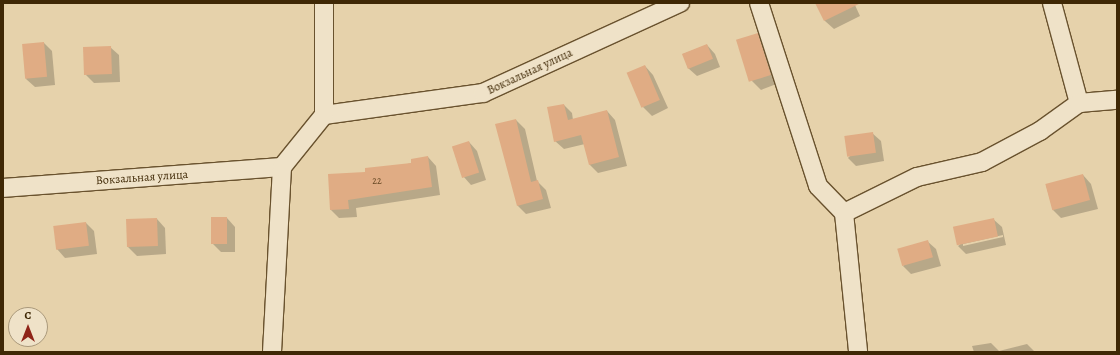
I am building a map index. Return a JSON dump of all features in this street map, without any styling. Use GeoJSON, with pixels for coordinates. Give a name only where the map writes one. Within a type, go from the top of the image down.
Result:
{"type":"FeatureCollection","features":[{"type":"Feature","properties":{"kind":"street"},"geometry":{"type":"LineString","coordinates":[[272,352],[282,167],[324,114],[324,3]]}},
{"type":"Feature","properties":{"kind":"street","name":"Вокзальная улица"},"geometry":{"type":"LineString","coordinates":[[324,114],[483,93],[680,3]]}},
{"type":"Feature","properties":{"kind":"street"},"geometry":{"type":"LineString","coordinates":[[759,3],[818,186],[844,212],[858,352]]}},
{"type":"Feature","properties":{"kind":"street"},"geometry":{"type":"LineString","coordinates":[[1052,3],[1079,103]]}},
{"type":"Feature","properties":{"kind":"street"},"geometry":{"type":"LineString","coordinates":[[844,212],[917,177],[982,162],[1040,131],[1079,103],[1117,100]]}},
{"type":"Feature","properties":{"kind":"street","name":"Вокзальная улица"},"geometry":{"type":"LineString","coordinates":[[3,188],[282,167]]}},
{"type":"Feature","properties":{"kind":"building"},"geometry":{"type":"Polygon","coordinates":[[[815,3],[861,3],[824,21],[815,3]]]}},
{"type":"Feature","properties":{"kind":"building"},"geometry":{"type":"Polygon","coordinates":[[[758,33],[771,75],[749,82],[736,40],[758,33]]]}},
{"type":"Feature","properties":{"kind":"building"},"geometry":{"type":"Polygon","coordinates":[[[44,42],[47,77],[25,79],[22,44],[44,42]]]}},
{"type":"Feature","properties":{"kind":"building"},"geometry":{"type":"Polygon","coordinates":[[[707,44],[713,59],[688,69],[682,54],[707,44]]]}},
{"type":"Feature","properties":{"kind":"building"},"geometry":{"type":"Polygon","coordinates":[[[111,46],[112,74],[84,75],[83,47],[111,46]]]}},
{"type":"Feature","properties":{"kind":"building"},"geometry":{"type":"Polygon","coordinates":[[[645,65],[660,100],[641,108],[627,73],[645,65]]]}},
{"type":"Feature","properties":{"kind":"building"},"geometry":{"type":"Polygon","coordinates":[[[564,104],[568,120],[607,110],[619,157],[589,165],[581,135],[554,142],[547,107],[564,104]]]}},
{"type":"Feature","properties":{"kind":"building"},"geometry":{"type":"Polygon","coordinates":[[[516,119],[531,182],[538,180],[543,199],[517,206],[495,124],[516,119]]]}},
{"type":"Feature","properties":{"kind":"building"},"geometry":{"type":"Polygon","coordinates":[[[873,132],[876,153],[847,157],[844,136],[873,132]]]}},
{"type":"Feature","properties":{"kind":"building"},"geometry":{"type":"Polygon","coordinates":[[[469,141],[479,172],[462,178],[452,147],[469,141]]]}},
{"type":"Feature","properties":{"kind":"building"},"geometry":{"type":"Polygon","coordinates":[[[428,156],[432,187],[348,200],[349,209],[330,210],[328,174],[365,172],[365,168],[411,163],[411,159],[428,156]]]}},
{"type":"Feature","properties":{"kind":"building"},"geometry":{"type":"Polygon","coordinates":[[[1083,174],[1090,200],[1052,210],[1045,184],[1083,174]]]}},
{"type":"Feature","properties":{"kind":"building"},"geometry":{"type":"Polygon","coordinates":[[[211,217],[227,217],[227,244],[211,244],[211,217]]]}},
{"type":"Feature","properties":{"kind":"building"},"geometry":{"type":"Polygon","coordinates":[[[157,218],[158,246],[127,247],[126,219],[157,218]]]}},
{"type":"Feature","properties":{"kind":"building"},"geometry":{"type":"Polygon","coordinates":[[[994,218],[998,237],[957,245],[953,227],[994,218]]]}},
{"type":"Feature","properties":{"kind":"building"},"geometry":{"type":"Polygon","coordinates":[[[86,222],[89,246],[56,250],[53,226],[86,222]]]}},
{"type":"Feature","properties":{"kind":"building"},"geometry":{"type":"Polygon","coordinates":[[[928,240],[933,257],[902,266],[897,249],[928,240]]]}}]}
